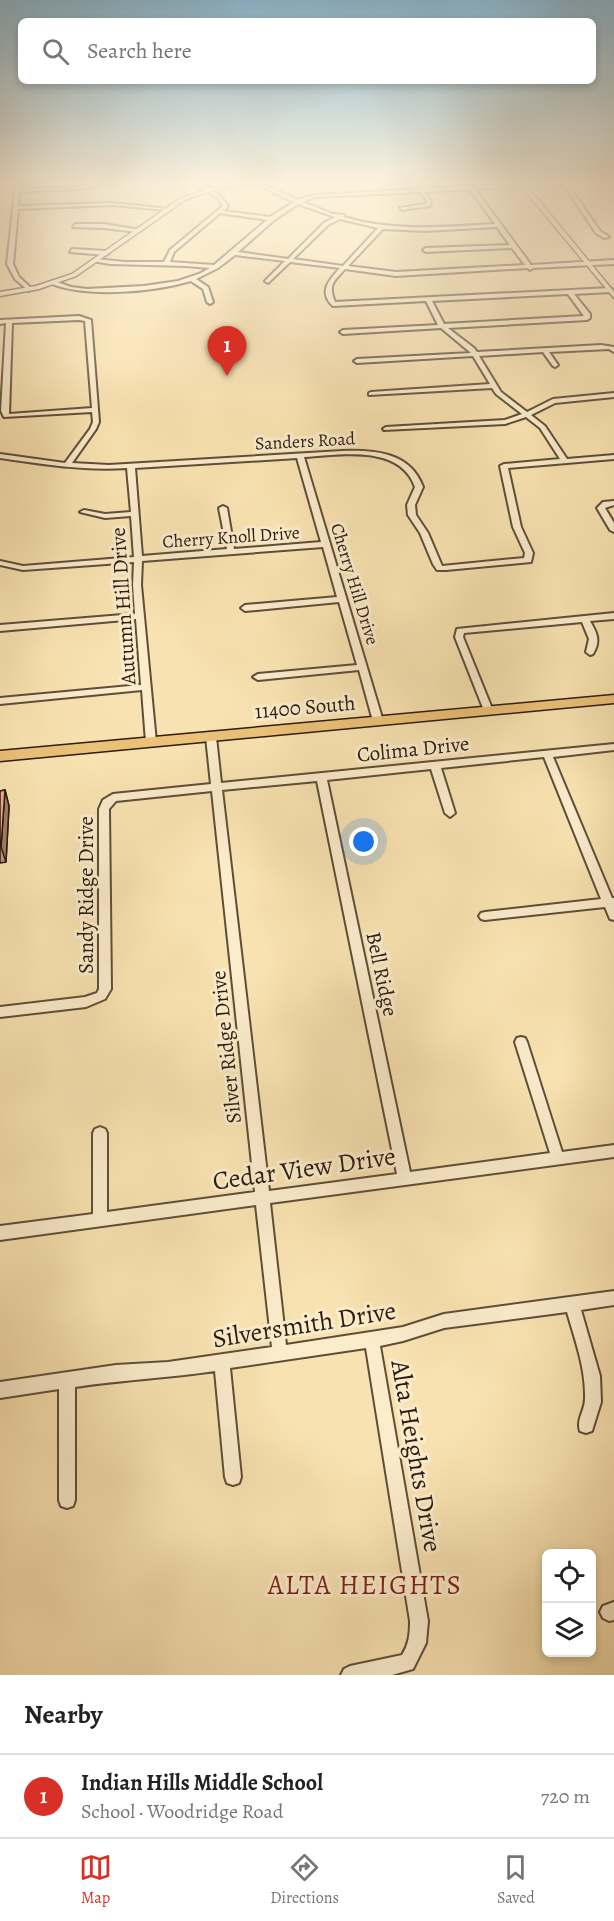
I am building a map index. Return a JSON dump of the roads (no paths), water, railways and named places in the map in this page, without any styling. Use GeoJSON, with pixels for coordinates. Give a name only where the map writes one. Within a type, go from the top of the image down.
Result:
{"type":"FeatureCollection","features":[{"type":"Feature","properties":{"kind":"main road","name":"11400 South"},"geometry":{"type":"LineString","coordinates":[[0,756],[614,699]]}},
{"type":"Feature","properties":{"kind":"street"},"geometry":{"type":"LineString","coordinates":[[10,259],[10,264],[17,278],[29,289]]}},
{"type":"Feature","properties":{"kind":"street"},"geometry":{"type":"LineString","coordinates":[[0,294],[54,283],[74,275],[98,259]]}},
{"type":"Feature","properties":{"kind":"street"},"geometry":{"type":"LineString","coordinates":[[54,283],[67,288],[88,291],[150,287],[192,279],[216,267],[225,259]]}},
{"type":"Feature","properties":{"kind":"street"},"geometry":{"type":"LineString","coordinates":[[275,259],[342,269],[411,275],[614,262]]}},
{"type":"Feature","properties":{"kind":"street"},"geometry":{"type":"LineString","coordinates":[[351,259],[328,285],[330,300],[333,304],[570,292],[612,293]]}},
{"type":"Feature","properties":{"kind":"street"},"geometry":{"type":"LineString","coordinates":[[523,259],[530,268]]}},
{"type":"Feature","properties":{"kind":"street"},"geometry":{"type":"LineString","coordinates":[[584,259],[612,293]]}},
{"type":"Feature","properties":{"kind":"street"},"geometry":{"type":"LineString","coordinates":[[95,261],[125,264],[167,262],[216,267]]}},
{"type":"Feature","properties":{"kind":"street"},"geometry":{"type":"LineString","coordinates":[[268,281],[288,261]]}},
{"type":"Feature","properties":{"kind":"street"},"geometry":{"type":"LineString","coordinates":[[192,279],[206,288],[210,302]]}},
{"type":"Feature","properties":{"kind":"street"},"geometry":{"type":"LineString","coordinates":[[343,332],[587,318],[570,292]]}},
{"type":"Feature","properties":{"kind":"street"},"geometry":{"type":"LineString","coordinates":[[428,299],[442,326],[467,345],[493,386],[504,399],[547,433],[564,460],[614,457]]}},
{"type":"Feature","properties":{"kind":"street"},"geometry":{"type":"LineString","coordinates":[[0,322],[79,318],[88,320],[96,410],[93,429],[67,465]]}},
{"type":"Feature","properties":{"kind":"street"},"geometry":{"type":"LineString","coordinates":[[9,321],[4,411],[6,416],[96,410]]}},
{"type":"Feature","properties":{"kind":"street"},"geometry":{"type":"LineString","coordinates":[[357,361],[606,346],[614,350]]}},
{"type":"Feature","properties":{"kind":"street"},"geometry":{"type":"LineString","coordinates":[[545,350],[555,365]]}},
{"type":"Feature","properties":{"kind":"street"},"geometry":{"type":"LineString","coordinates":[[371,394],[493,386]]}},
{"type":"Feature","properties":{"kind":"street"},"geometry":{"type":"LineString","coordinates":[[386,429],[505,422],[526,415],[553,401],[614,395]]}},
{"type":"Feature","properties":{"kind":"street","name":"Sanders Road"},"geometry":{"type":"LineString","coordinates":[[0,456],[67,465],[131,467],[366,453],[391,458],[409,468],[414,474],[419,487],[411,505],[412,515],[424,533],[440,568],[528,560],[529,554],[517,526],[503,468],[508,465],[564,460]]}},
{"type":"Feature","properties":{"kind":"street","name":"Cherry Hill Drive"},"geometry":{"type":"LineString","coordinates":[[300,456],[378,721]]}},
{"type":"Feature","properties":{"kind":"street","name":"Autumn Hill Drive"},"geometry":{"type":"LineString","coordinates":[[131,467],[138,559],[137,585],[151,742]]}},
{"type":"Feature","properties":{"kind":"street"},"geometry":{"type":"LineString","coordinates":[[614,503],[606,504],[601,508],[614,530]]}},
{"type":"Feature","properties":{"kind":"street"},"geometry":{"type":"LineString","coordinates":[[223,508],[231,552]]}},
{"type":"Feature","properties":{"kind":"street"},"geometry":{"type":"LineString","coordinates":[[84,512],[105,516],[134,514]]}},
{"type":"Feature","properties":{"kind":"street","name":"Cherry Knoll Drive"},"geometry":{"type":"LineString","coordinates":[[0,563],[23,568],[326,544]]}},
{"type":"Feature","properties":{"kind":"street"},"geometry":{"type":"LineString","coordinates":[[245,608],[342,599]]}},
{"type":"Feature","properties":{"kind":"street"},"geometry":{"type":"LineString","coordinates":[[0,628],[140,616]]}},
{"type":"Feature","properties":{"kind":"street"},"geometry":{"type":"LineString","coordinates":[[488,711],[459,637],[460,631],[614,616]]}},
{"type":"Feature","properties":{"kind":"street"},"geometry":{"type":"LineString","coordinates":[[584,618],[594,638],[595,646],[590,652]]}},
{"type":"Feature","properties":{"kind":"street"},"geometry":{"type":"LineString","coordinates":[[258,677],[362,667]]}},
{"type":"Feature","properties":{"kind":"street"},"geometry":{"type":"LineString","coordinates":[[0,701],[146,687]]}},
{"type":"Feature","properties":{"kind":"street","name":"Silver Ridge Drive"},"geometry":{"type":"LineString","coordinates":[[211,736],[280,1353]]}},
{"type":"Feature","properties":{"kind":"street","name":"Colima Drive"},"geometry":{"type":"LineString","coordinates":[[216,786],[614,747]]}},
{"type":"Feature","properties":{"kind":"street"},"geometry":{"type":"LineString","coordinates":[[547,754],[611,902],[614,916]]}},
{"type":"Feature","properties":{"kind":"street"},"geometry":{"type":"LineString","coordinates":[[435,765],[450,813]]}},
{"type":"Feature","properties":{"kind":"street","name":"Bell Ridge"},"geometry":{"type":"LineString","coordinates":[[321,776],[405,1179]]}},
{"type":"Feature","properties":{"kind":"street","name":"Sandy Ridge Drive"},"geometry":{"type":"LineString","coordinates":[[0,1012],[86,1002],[101,996],[105,989],[104,809],[107,803],[122,795],[216,786]]}},
{"type":"Feature","properties":{"kind":"street"},"geometry":{"type":"LineString","coordinates":[[485,916],[611,902]]}},
{"type":"Feature","properties":{"kind":"street"},"geometry":{"type":"LineString","coordinates":[[521,1042],[558,1159]]}},
{"type":"Feature","properties":{"kind":"street"},"geometry":{"type":"LineString","coordinates":[[100,1133],[100,1220]]}},
{"type":"Feature","properties":{"kind":"street","name":"Cedar View Drive"},"geometry":{"type":"LineString","coordinates":[[0,1233],[614,1151]]}},
{"type":"Feature","properties":{"kind":"street","name":"Silversmith Drive"},"geometry":{"type":"LineString","coordinates":[[0,1390],[222,1362],[372,1340],[403,1334],[444,1321],[614,1298]]}},
{"type":"Feature","properties":{"kind":"street"},"geometry":{"type":"LineString","coordinates":[[572,1304],[592,1376],[593,1402],[586,1425]]}},
{"type":"Feature","properties":{"kind":"street","name":"Alta Heights Drive"},"geometry":{"type":"LineString","coordinates":[[350,1675],[407,1663],[415,1653],[419,1638],[417,1610],[372,1340]]}},
{"type":"Feature","properties":{"kind":"street"},"geometry":{"type":"LineString","coordinates":[[222,1362],[233,1477]]}},
{"type":"Feature","properties":{"kind":"street"},"geometry":{"type":"LineString","coordinates":[[67,1380],[67,1500]]}},
{"type":"Feature","properties":{"kind":"place","name":"Indian Hills Middle School"},"geometry":{"type":"Point","coordinates":[227,376]}},
{"type":"Feature","properties":{"kind":"district","name":"ALTA HEIGHTS"},"geometry":{"type":"Point","coordinates":[365,1585]}}]}
